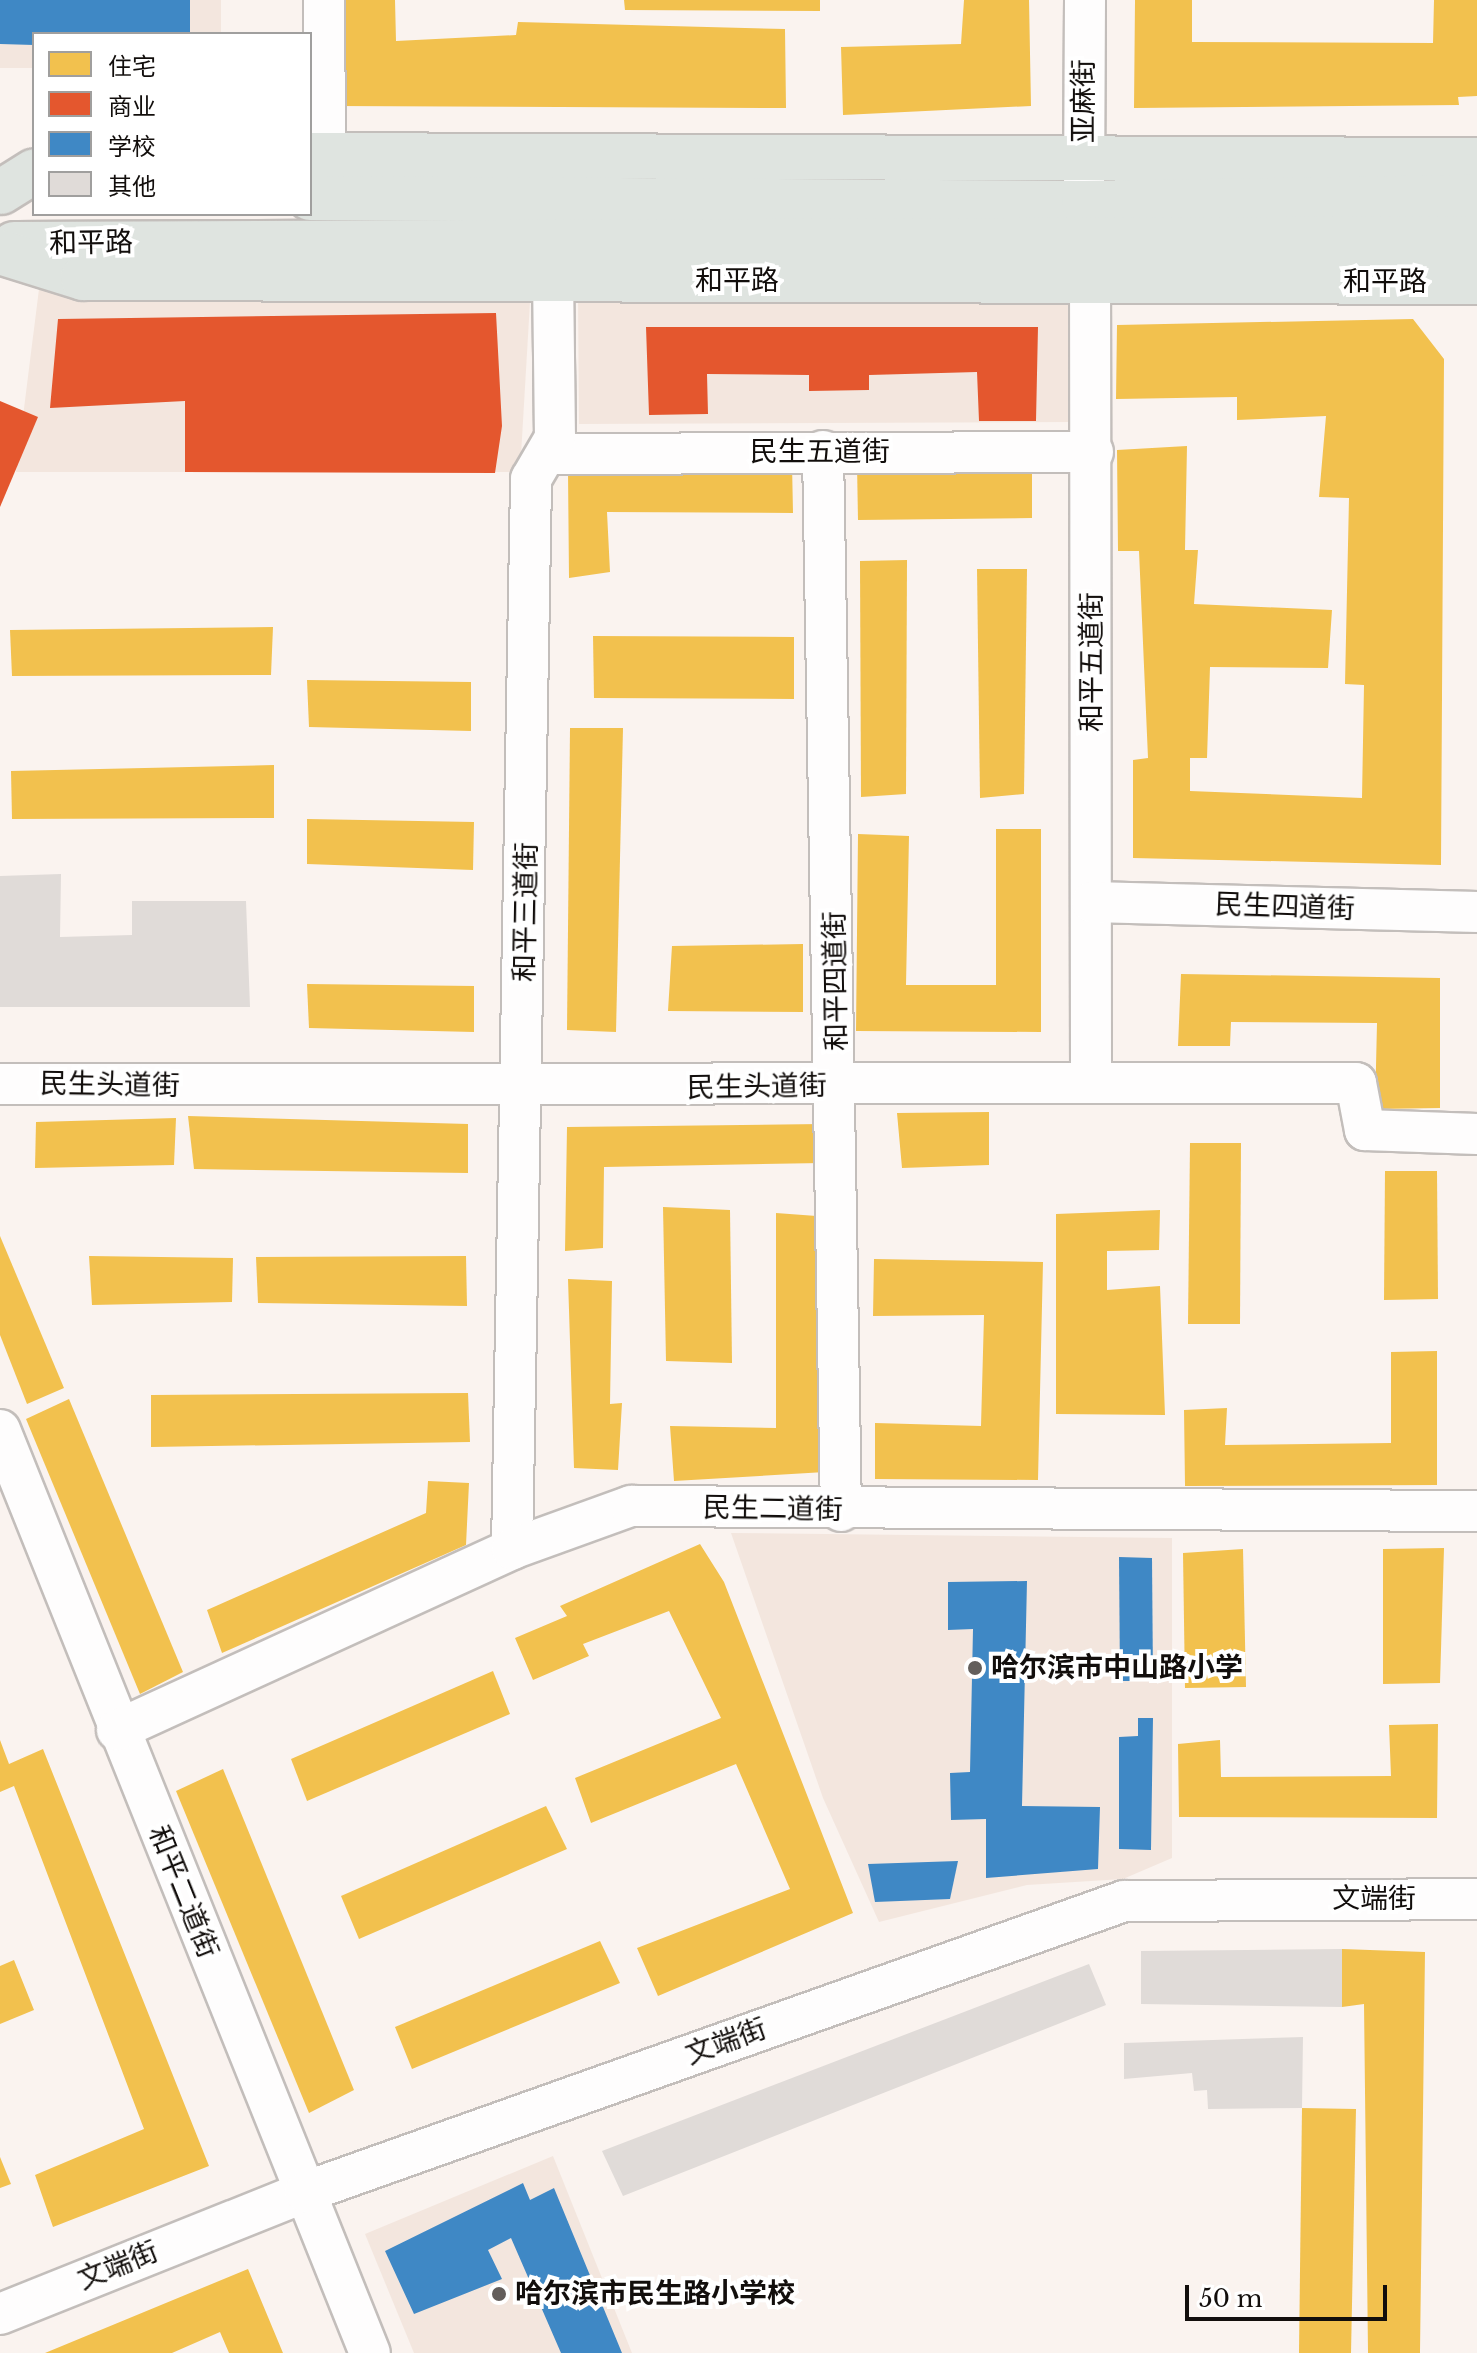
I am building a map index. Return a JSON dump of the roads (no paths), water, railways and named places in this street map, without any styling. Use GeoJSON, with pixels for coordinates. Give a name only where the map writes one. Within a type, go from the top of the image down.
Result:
{"type":"FeatureCollection","features":[{"type":"Feature","properties":{"kind":"main road"},"geometry":{"type":"LineString","coordinates":[[315,157],[1477,160]]}},
{"type":"Feature","properties":{"kind":"main road","name":"和平路"},"geometry":{"type":"LineString","coordinates":[[0,192],[32,172]]}},
{"type":"Feature","properties":{"kind":"main road","name":"和平路"},"geometry":{"type":"LineString","coordinates":[[0,192],[32,192]]}},
{"type":"Feature","properties":{"kind":"main road","name":"和平路"},"geometry":{"type":"LineString","coordinates":[[0,252],[83,278],[553,281],[1088,242],[1477,197]]}},
{"type":"Feature","properties":{"kind":"main road","name":"和平路"},"geometry":{"type":"LineString","coordinates":[[312,198],[1088,242],[1477,282]]}},
{"type":"Feature","properties":{"kind":"main road","name":"和平路"},"geometry":{"type":"LineString","coordinates":[[0,244],[317,240],[1088,242],[1477,238]]}},
{"type":"Feature","properties":{"kind":"main road"},"geometry":{"type":"LineString","coordinates":[[215,279],[317,240]]}},
{"type":"Feature","properties":{"kind":"street"},"geometry":{"type":"LineString","coordinates":[[315,157],[324,0]]}},
{"type":"Feature","properties":{"kind":"street","name":"亚麻街"},"geometry":{"type":"LineString","coordinates":[[1085,0],[1084,158],[1088,242]]}},
{"type":"Feature","properties":{"kind":"street","name":"和平五道街"},"geometry":{"type":"LineString","coordinates":[[1088,242],[1093,452],[1091,1083]]}},
{"type":"Feature","properties":{"kind":"street","name":"和平三道街"},"geometry":{"type":"LineString","coordinates":[[512,1549],[524,1089],[531,479],[555,438],[553,281]]}},
{"type":"Feature","properties":{"kind":"street","name":"和平四道街"},"geometry":{"type":"LineString","coordinates":[[823,451],[838,1086],[841,1511]]}},
{"type":"Feature","properties":{"kind":"street","name":"民生五道街"},"geometry":{"type":"LineString","coordinates":[[548,454],[1093,452]]}},
{"type":"Feature","properties":{"kind":"street","name":"民生四道街"},"geometry":{"type":"LineString","coordinates":[[1092,902],[1477,912]]}},
{"type":"Feature","properties":{"kind":"street","name":"民生头道街"},"geometry":{"type":"LineString","coordinates":[[0,1084],[524,1089],[1356,1083],[1365,1130],[1477,1134]]}},
{"type":"Feature","properties":{"kind":"street","name":"和平二道街"},"geometry":{"type":"LineString","coordinates":[[0,1430],[117,1730],[370,2353]]}},
{"type":"Feature","properties":{"kind":"street","name":"民生二道街"},"geometry":{"type":"LineString","coordinates":[[117,1730],[512,1549],[631,1506],[841,1511],[1477,1511]]}},
{"type":"Feature","properties":{"kind":"street","name":"文端街"},"geometry":{"type":"LineString","coordinates":[[0,2314],[305,2192],[1124,1901],[1477,1899]]}},
{"type":"Feature","properties":{"kind":"place","name":"哈尔滨市中山路小学"},"geometry":{"type":"Point","coordinates":[975,1668]}},
{"type":"Feature","properties":{"kind":"place","name":"哈尔滨市民生路小学校"},"geometry":{"type":"Point","coordinates":[499,2294]}}]}
